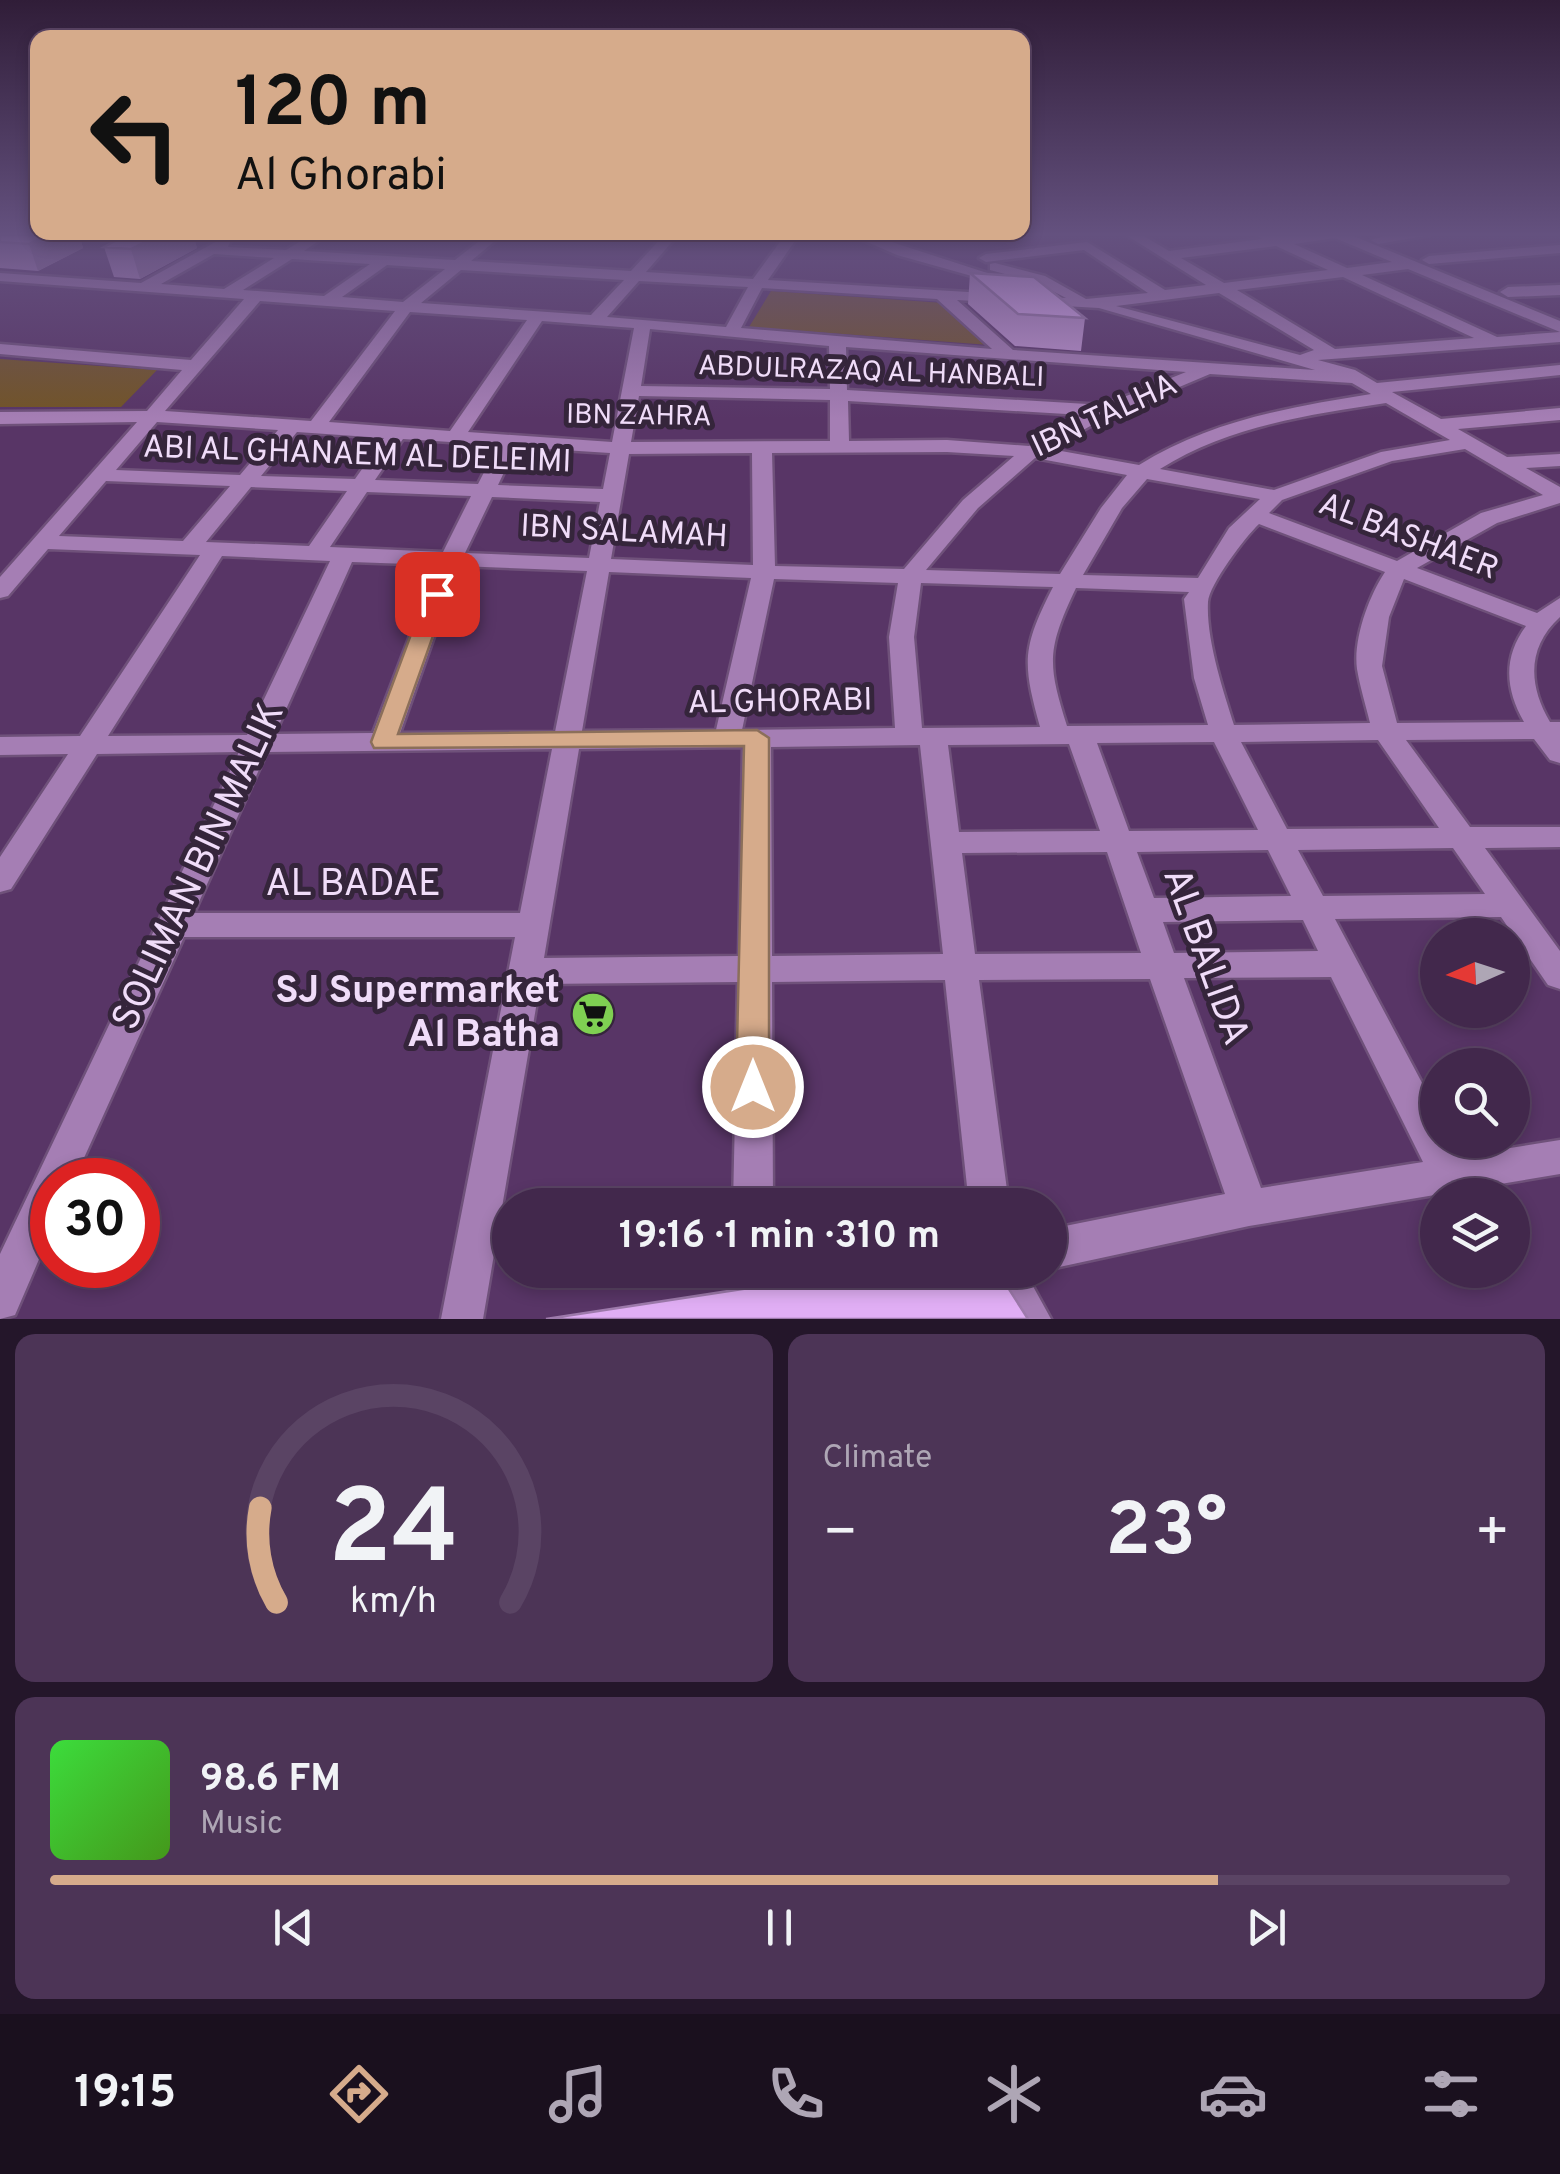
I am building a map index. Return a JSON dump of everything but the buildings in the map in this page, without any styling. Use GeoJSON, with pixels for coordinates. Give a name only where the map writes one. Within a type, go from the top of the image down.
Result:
{"type":"FeatureCollection","features":[{"type":"Feature","properties":{"kind":"street"},"geometry":{"type":"LineString","coordinates":[[232,297],[1356,378]]}},
{"type":"Feature","properties":{"kind":"street"},"geometry":{"type":"LineString","coordinates":[[324,303],[333,297]]}},
{"type":"Feature","properties":{"kind":"street"},"geometry":{"type":"LineString","coordinates":[[316,428],[405,308],[419,297]]}},
{"type":"Feature","properties":{"kind":"street"},"geometry":{"type":"LineString","coordinates":[[596,321],[617,297]]}},
{"type":"Feature","properties":{"kind":"street"},"geometry":{"type":"LineString","coordinates":[[731,332],[750,297]]}},
{"type":"Feature","properties":{"kind":"street"},"geometry":{"type":"LineString","coordinates":[[944,297],[1007,354]]}},
{"type":"Feature","properties":{"kind":"street"},"geometry":{"type":"LineString","coordinates":[[953,297],[1093,304],[1150,297]]}},
{"type":"Feature","properties":{"kind":"street"},"geometry":{"type":"LineString","coordinates":[[1066,297],[1356,378],[1560,496]]}},
{"type":"Feature","properties":{"kind":"street"},"geometry":{"type":"LineString","coordinates":[[1077,297],[1093,304]]}},
{"type":"Feature","properties":{"kind":"street"},"geometry":{"type":"LineString","coordinates":[[1239,297],[1332,354]]}},
{"type":"Feature","properties":{"kind":"street"},"geometry":{"type":"LineString","coordinates":[[1397,297],[1495,342]]}},
{"type":"Feature","properties":{"kind":"street"},"geometry":{"type":"LineString","coordinates":[[1488,297],[1560,327]]}},
{"type":"Feature","properties":{"kind":"street"},"geometry":{"type":"LineString","coordinates":[[1519,297],[1560,314]]}},
{"type":"Feature","properties":{"kind":"street"},"geometry":{"type":"LineString","coordinates":[[0,591],[254,298]]}},
{"type":"Feature","properties":{"kind":"street"},"geometry":{"type":"LineString","coordinates":[[455,437],[537,317]]}},
{"type":"Feature","properties":{"kind":"street"},"geometry":{"type":"LineString","coordinates":[[462,1319],[643,324]]}},
{"type":"Feature","properties":{"kind":"street"},"geometry":{"type":"LineString","coordinates":[[1288,358],[1560,337]]}},
{"type":"Feature","properties":{"kind":"street"},"geometry":{"type":"LineString","coordinates":[[837,341],[840,446]]}},
{"type":"Feature","properties":{"kind":"street"},"geometry":{"type":"LineString","coordinates":[[0,349],[195,366]]}},
{"type":"Feature","properties":{"kind":"street","name":"IBN TALHA"},"geometry":{"type":"LineString","coordinates":[[987,1188],[948,843],[920,737],[901,638],[911,577],[980,490],[1027,451],[1211,368]]}},
{"type":"Feature","properties":{"kind":"street"},"geometry":{"type":"LineString","coordinates":[[1143,471],[1196,442],[1280,416],[1382,393],[1560,370]]}},
{"type":"Feature","properties":{"kind":"street","name":"ABDULRAZAQ AL HANBALI"},"geometry":{"type":"LineString","coordinates":[[631,391],[841,395],[1109,411]]}},
{"type":"Feature","properties":{"kind":"street"},"geometry":{"type":"LineString","coordinates":[[1438,425],[1560,414]]}},
{"type":"Feature","properties":{"kind":"street","name":"IBN ZAHRA"},"geometry":{"type":"LineString","coordinates":[[0,418],[152,416],[621,448],[840,446],[1027,451],[1143,471],[1265,505]]}},
{"type":"Feature","properties":{"kind":"street"},"geometry":{"type":"LineString","coordinates":[[0,881],[88,745],[244,482],[292,426]]}},
{"type":"Feature","properties":{"kind":"street","name":"SOLIMAN BIN MALIK"},"geometry":{"type":"LineString","coordinates":[[66,1158],[257,744],[330,553],[360,488],[398,433]]}},
{"type":"Feature","properties":{"kind":"street"},"geometry":{"type":"LineString","coordinates":[[383,742],[450,558],[510,440]]}},
{"type":"Feature","properties":{"kind":"street"},"geometry":{"type":"LineString","coordinates":[[1450,1176],[1224,735],[1207,678],[1196,599],[1237,533],[1265,505],[1388,456],[1468,443]]}},
{"type":"Feature","properties":{"kind":"street"},"geometry":{"type":"LineString","coordinates":[[752,1188],[753,970],[742,739],[764,572],[762,446]]}},
{"type":"Feature","properties":{"kind":"street"},"geometry":{"type":"LineString","coordinates":[[1504,463],[1560,460]]}},
{"type":"Feature","properties":{"kind":"street","name":"AL BALIDA"},"geometry":{"type":"LineString","coordinates":[[1143,471],[1121,494],[1066,581],[1038,661],[1118,842],[1248,1208]]}},
{"type":"Feature","properties":{"kind":"street","name":"ABI AL GHANAEM AL DELEIMI"},"geometry":{"type":"LineString","coordinates":[[100,476],[612,496]]}},
{"type":"Feature","properties":{"kind":"street"},"geometry":{"type":"LineString","coordinates":[[1560,496],[1489,518],[1399,569],[1386,588],[1377,617],[1369,666],[1386,732],[1560,976]]}},
{"type":"Feature","properties":{"kind":"street","name":"AL BASHAER"},"geometry":{"type":"LineString","coordinates":[[1265,505],[1399,569],[1538,622]]}},
{"type":"Feature","properties":{"kind":"street","name":"IBN SALAMAH"},"geometry":{"type":"LineString","coordinates":[[43,542],[764,572],[1202,585]]}},
{"type":"Feature","properties":{"kind":"street"},"geometry":{"type":"LineString","coordinates":[[1560,606],[1538,622],[1523,650],[1518,684],[1550,730],[1560,754]]}},
{"type":"Feature","properties":{"kind":"street","name":"AL GHORABI"},"geometry":{"type":"LineString","coordinates":[[0,746],[1550,730]]}},
{"type":"Feature","properties":{"kind":"street"},"geometry":{"type":"LineString","coordinates":[[948,843],[1464,841],[1560,837]]}},
{"type":"Feature","properties":{"kind":"street"},"geometry":{"type":"LineString","coordinates":[[1142,910],[1510,905]]}},
{"type":"Feature","properties":{"kind":"street","name":"AL BADAE"},"geometry":{"type":"LineString","coordinates":[[173,925],[534,925]]}},
{"type":"Feature","properties":{"kind":"street"},"geometry":{"type":"LineString","coordinates":[[526,971],[1343,964]]}},
{"type":"Feature","properties":{"kind":"street"},"geometry":{"type":"LineString","coordinates":[[1067,1245],[1248,1208],[1560,1157]]}},
{"type":"Feature","properties":{"kind":"street","name":"SOLIMAN BIN MALIK"},"geometry":{"type":"LineString","coordinates":[[0,1300],[30,1235]]}},
{"type":"Feature","properties":{"kind":"street"},"geometry":{"type":"LineString","coordinates":[[1012,1288],[1030,1319]]}},
{"type":"Feature","properties":{"kind":"shaded area"},"geometry":{"type":"Polygon","coordinates":[[[768,297],[851,297],[944,303],[990,345],[749,327],[768,297]]]}},
{"type":"Feature","properties":{"kind":"shaded area"},"geometry":{"type":"Polygon","coordinates":[[[0,359],[157,370],[121,407],[0,407],[0,359]]]}},
{"type":"Feature","properties":{"kind":"place","name":"SJ Supermarket Al Batha"},"geometry":{"type":"Point","coordinates":[593,1014]}},
{"type":"Feature","properties":{"kind":"route"},"geometry":{"type":"LineString","coordinates":[[437,594],[383,742],[757,738],[753,1087]]}}]}
